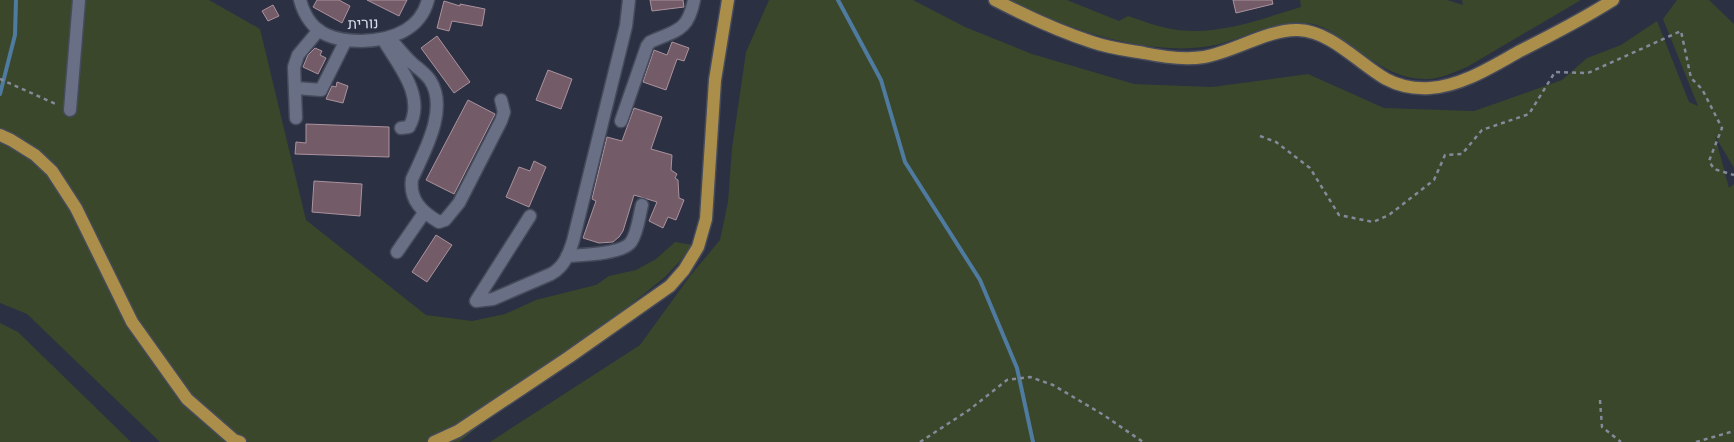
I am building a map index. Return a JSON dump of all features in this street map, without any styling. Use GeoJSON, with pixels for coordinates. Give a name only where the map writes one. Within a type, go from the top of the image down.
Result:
{"type":"FeatureCollection","features":[{"type":"Feature","properties":{"kind":"main road"},"geometry":{"type":"LineString","coordinates":[[434,442],[458,431],[569,357],[670,286],[684,270],[698,247],[706,219],[715,80],[728,0]]}},
{"type":"Feature","properties":{"kind":"main road"},"geometry":{"type":"LineString","coordinates":[[995,0],[1065,33],[1094,43],[1156,55],[1183,58],[1203,57],[1222,53],[1284,30],[1307,31],[1329,40],[1388,80],[1401,85],[1431,88],[1472,76],[1576,22],[1613,0]]}},
{"type":"Feature","properties":{"kind":"main road"},"geometry":{"type":"LineString","coordinates":[[0,135],[35,155],[52,171],[76,208],[132,322],[187,399],[234,440],[240,442]]}},
{"type":"Feature","properties":{"kind":"street"},"geometry":{"type":"LineString","coordinates":[[70,110],[79,0]]}},
{"type":"Feature","properties":{"kind":"street"},"geometry":{"type":"LineString","coordinates":[[296,118],[294,67],[296,60],[319,30],[306,15],[300,0]]}},
{"type":"Feature","properties":{"kind":"street","name":"נורית"},"geometry":{"type":"LineString","coordinates":[[319,30],[328,36],[346,40],[386,38],[403,33],[414,24],[423,14],[428,0]]}},
{"type":"Feature","properties":{"kind":"street"},"geometry":{"type":"LineString","coordinates":[[530,216],[476,301],[493,299],[551,274],[559,268],[567,256],[575,235],[627,22],[629,0]]}},
{"type":"Feature","properties":{"kind":"street"},"geometry":{"type":"LineString","coordinates":[[621,121],[647,46],[650,42],[681,29],[692,12],[694,0]]}},
{"type":"Feature","properties":{"kind":"street"},"geometry":{"type":"LineString","coordinates":[[386,38],[409,82],[414,96],[415,104],[412,121],[409,127],[401,128]]}},
{"type":"Feature","properties":{"kind":"street"},"geometry":{"type":"LineString","coordinates":[[386,38],[412,64],[425,73],[434,88],[436,100],[433,131],[412,179],[411,187],[412,195],[420,209],[439,222],[445,220],[453,213],[501,120],[504,112],[501,100]]}},
{"type":"Feature","properties":{"kind":"street"},"geometry":{"type":"LineString","coordinates":[[296,88],[321,90],[346,40]]}},
{"type":"Feature","properties":{"kind":"street"},"geometry":{"type":"LineString","coordinates":[[567,256],[626,247],[635,234],[642,205]]}},
{"type":"Feature","properties":{"kind":"street"},"geometry":{"type":"LineString","coordinates":[[397,252],[424,212]]}},
{"type":"Feature","properties":{"kind":"path"},"geometry":{"type":"LineString","coordinates":[[1260,136],[1276,142],[1310,168],[1339,215],[1373,222],[1389,215],[1434,180],[1445,155],[1462,154],[1482,130],[1529,114],[1555,72],[1588,73],[1681,31],[1691,78],[1702,89],[1722,128],[1709,161],[1714,169],[1734,175]]}},
{"type":"Feature","properties":{"kind":"path"},"geometry":{"type":"LineString","coordinates":[[0,79],[70,110]]}},
{"type":"Feature","properties":{"kind":"path"},"geometry":{"type":"LineString","coordinates":[[920,442],[969,410],[1007,380],[1030,377],[1053,385],[1102,414],[1143,442]]}},
{"type":"Feature","properties":{"kind":"path"},"geometry":{"type":"LineString","coordinates":[[1600,400],[1602,427],[1621,442]]}},
{"type":"Feature","properties":{"kind":"path"},"geometry":{"type":"LineString","coordinates":[[1696,442],[1734,431]]}},
{"type":"Feature","properties":{"kind":"green space"},"geometry":{"type":"Polygon","coordinates":[[[0,0],[209,0],[260,29],[306,220],[426,315],[472,321],[505,314],[536,300],[596,285],[609,276],[636,270],[656,259],[675,242],[693,245],[665,277],[459,442],[160,442],[27,314],[0,303],[0,0]]]}},
{"type":"Feature","properties":{"kind":"green space"},"geometry":{"type":"Polygon","coordinates":[[[769,0],[913,0],[965,27],[1032,54],[1134,84],[1212,87],[1308,74],[1384,108],[1474,111],[1562,80],[1587,58],[1621,45],[1657,21],[1689,102],[1698,106],[1663,19],[1677,0],[1709,0],[1734,24],[1734,168],[1715,136],[1729,188],[1734,184],[1734,442],[490,442],[640,345],[690,276],[720,240],[728,202],[732,148],[746,52],[769,0]]]}},
{"type":"Feature","properties":{"kind":"green space"},"geometry":{"type":"Polygon","coordinates":[[[1010,0],[1067,0],[1119,21],[1128,16],[1161,27],[1188,31],[1205,31],[1238,26],[1301,7],[1300,0],[1447,0],[1463,5],[1462,0],[1581,0],[1467,67],[1442,77],[1427,79],[1395,73],[1367,57],[1332,32],[1313,24],[1300,23],[1274,26],[1210,46],[1160,48],[1107,38],[1081,30],[1032,11],[1010,0]]]}},
{"type":"Feature","properties":{"kind":"green space"},"geometry":{"type":"Polygon","coordinates":[[[0,323],[18,332],[131,442],[0,442],[0,323]]]}},
{"type":"Feature","properties":{"kind":"building"},"geometry":{"type":"Polygon","coordinates":[[[317,0],[339,0],[350,6],[342,23],[313,7],[317,0]]]}},
{"type":"Feature","properties":{"kind":"building"},"geometry":{"type":"Polygon","coordinates":[[[367,0],[407,0],[399,16],[367,0]]]}},
{"type":"Feature","properties":{"kind":"building"},"geometry":{"type":"Polygon","coordinates":[[[650,0],[683,0],[684,7],[652,11],[650,0]]]}},
{"type":"Feature","properties":{"kind":"building"},"geometry":{"type":"Polygon","coordinates":[[[1233,0],[1272,0],[1273,4],[1236,13],[1233,0]]]}},
{"type":"Feature","properties":{"kind":"building"},"geometry":{"type":"Polygon","coordinates":[[[444,1],[460,6],[460,4],[485,9],[482,26],[452,21],[449,31],[437,28],[444,1]]]}},
{"type":"Feature","properties":{"kind":"building"},"geometry":{"type":"Polygon","coordinates":[[[273,5],[279,16],[268,21],[262,11],[273,5]]]}},
{"type":"Feature","properties":{"kind":"building"},"geometry":{"type":"Polygon","coordinates":[[[437,36],[470,82],[454,93],[421,48],[437,36]]]}},
{"type":"Feature","properties":{"kind":"building"},"geometry":{"type":"Polygon","coordinates":[[[672,42],[689,48],[684,61],[677,59],[666,90],[643,82],[654,50],[667,55],[672,42]]]}},
{"type":"Feature","properties":{"kind":"building"},"geometry":{"type":"Polygon","coordinates":[[[315,48],[322,51],[320,55],[326,58],[318,74],[303,67],[308,55],[315,48]]]}},
{"type":"Feature","properties":{"kind":"building"},"geometry":{"type":"Polygon","coordinates":[[[548,70],[572,79],[561,109],[536,100],[548,70]]]}},
{"type":"Feature","properties":{"kind":"building"},"geometry":{"type":"Polygon","coordinates":[[[337,82],[348,86],[343,103],[326,99],[332,86],[336,87],[337,82]]]}},
{"type":"Feature","properties":{"kind":"building"},"geometry":{"type":"Polygon","coordinates":[[[468,100],[495,114],[454,194],[426,180],[468,100]]]}},
{"type":"Feature","properties":{"kind":"building"},"geometry":{"type":"Polygon","coordinates":[[[634,108],[662,117],[651,149],[672,155],[671,170],[677,174],[675,178],[678,180],[679,198],[684,200],[676,220],[668,217],[663,228],[649,221],[657,202],[634,195],[623,231],[619,237],[613,242],[599,243],[583,238],[596,201],[592,199],[607,137],[622,141],[634,108]]]}},
{"type":"Feature","properties":{"kind":"building"},"geometry":{"type":"Polygon","coordinates":[[[306,124],[389,127],[389,157],[295,154],[296,142],[306,143],[306,124]]]}},
{"type":"Feature","properties":{"kind":"building"},"geometry":{"type":"Polygon","coordinates":[[[534,161],[546,167],[529,207],[506,197],[519,167],[530,171],[534,161]]]}},
{"type":"Feature","properties":{"kind":"building"},"geometry":{"type":"Polygon","coordinates":[[[314,181],[362,184],[360,216],[312,212],[314,181]]]}},
{"type":"Feature","properties":{"kind":"building"},"geometry":{"type":"Polygon","coordinates":[[[436,235],[452,245],[427,282],[412,272],[436,235]]]}},
{"type":"Feature","properties":{"kind":"waterway"},"geometry":{"type":"LineString","coordinates":[[0,94],[15,35],[16,0]]}},
{"type":"Feature","properties":{"kind":"waterway"},"geometry":{"type":"LineString","coordinates":[[838,0],[881,80],[905,162],[980,280],[1017,368],[1033,442]]}}]}
